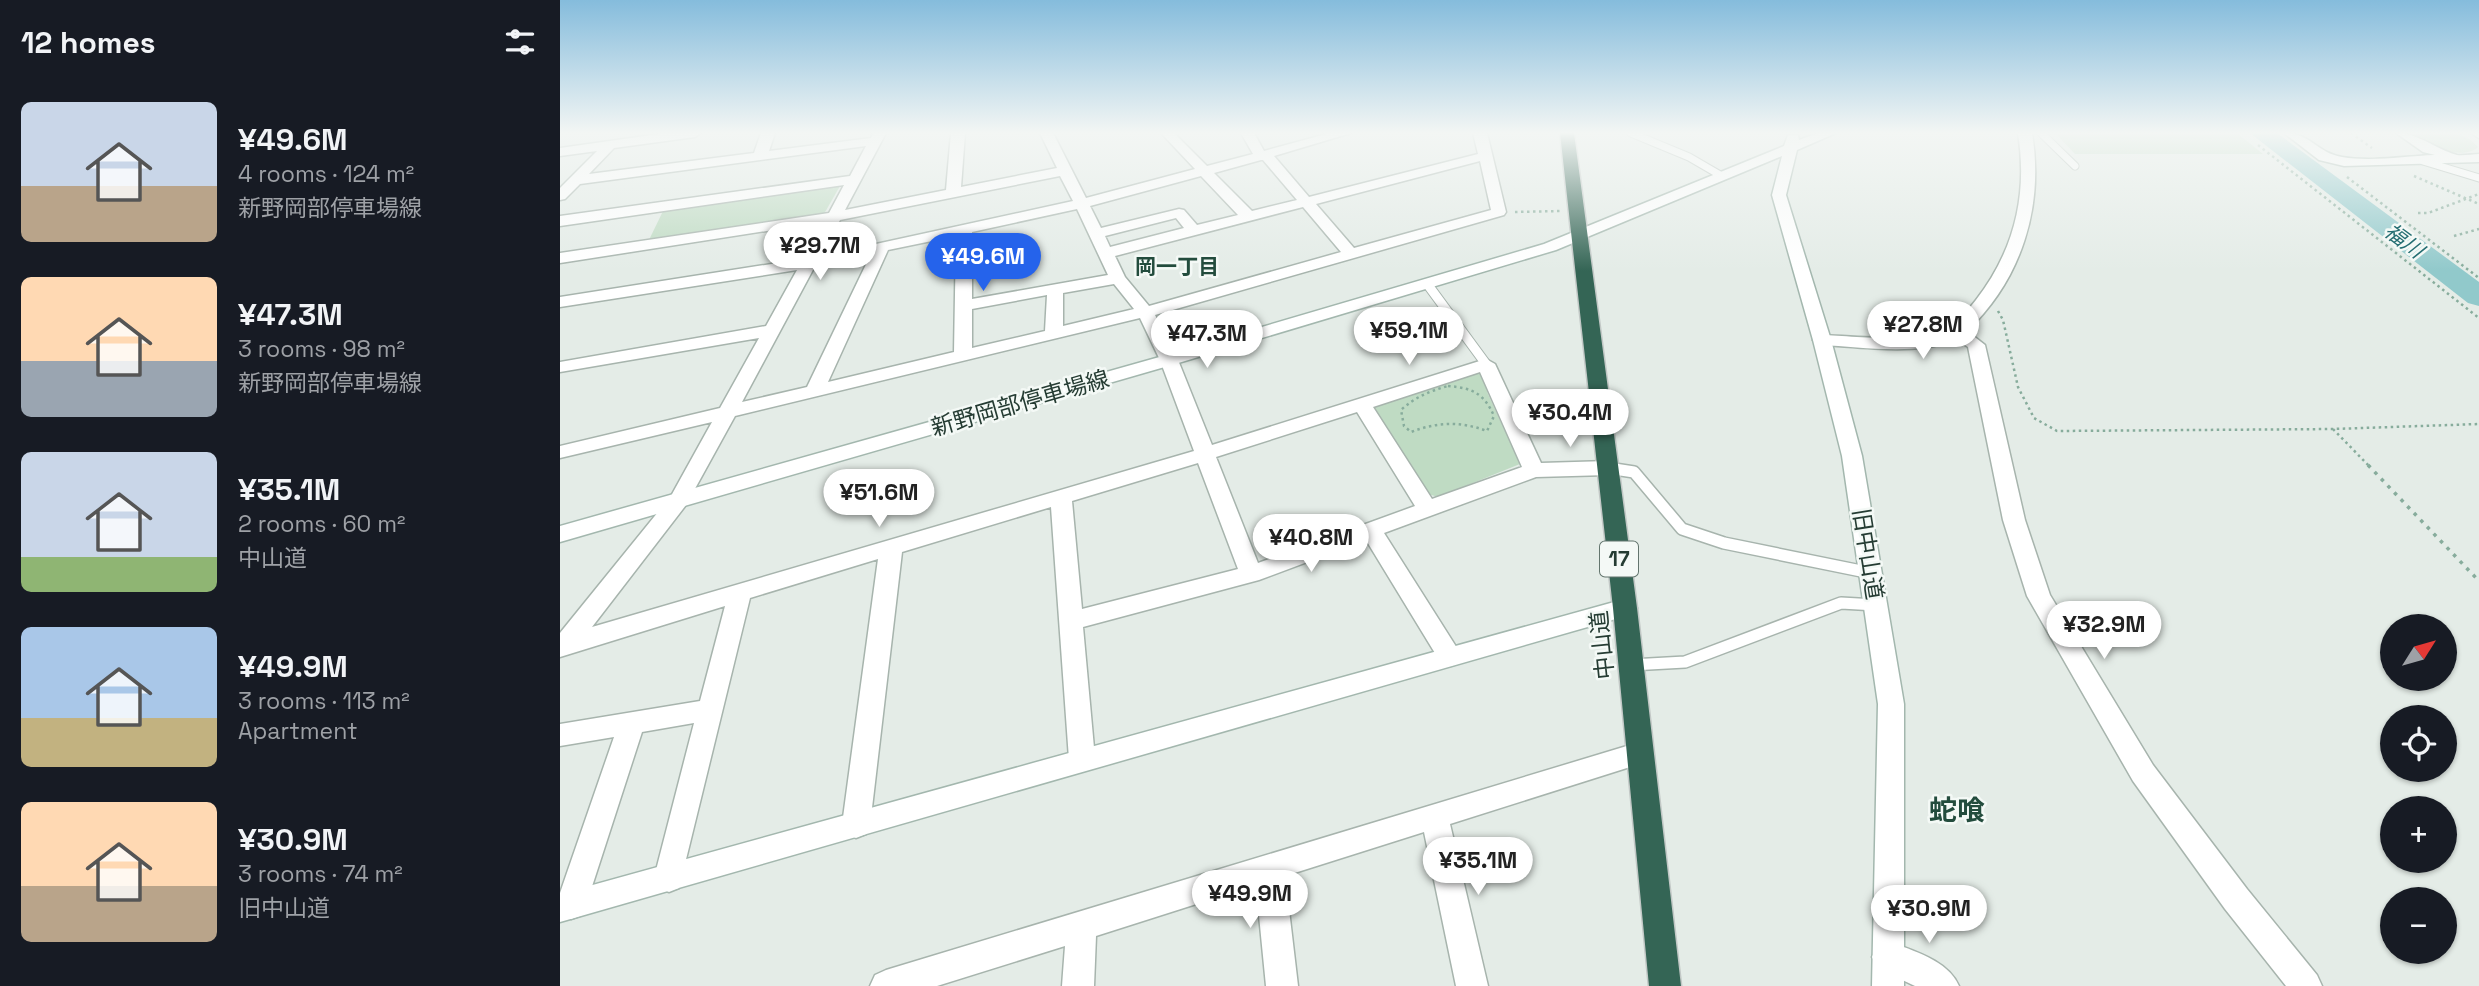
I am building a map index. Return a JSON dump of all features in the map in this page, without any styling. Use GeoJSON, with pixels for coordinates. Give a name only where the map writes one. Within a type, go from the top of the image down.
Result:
{"type":"FeatureCollection","features":[{"type":"Feature","properties":{"kind":"highway","name":"中山道"},"geometry":{"type":"LineString","coordinates":[[1573,179],[1625,608],[1665,986]]}},
{"type":"Feature","properties":{"kind":"street"},"geometry":{"type":"LineString","coordinates":[[560,196],[576,180],[584,179]]}},
{"type":"Feature","properties":{"kind":"street"},"geometry":{"type":"LineString","coordinates":[[705,200],[715,179]]}},
{"type":"Feature","properties":{"kind":"street"},"geometry":{"type":"LineString","coordinates":[[560,220],[856,179]]}},
{"type":"Feature","properties":{"kind":"street"},"geometry":{"type":"LineString","coordinates":[[561,647],[679,500],[856,179]]}},
{"type":"Feature","properties":{"kind":"street"},"geometry":{"type":"LineString","coordinates":[[953,193],[954,179]]}},
{"type":"Feature","properties":{"kind":"street"},"geometry":{"type":"LineString","coordinates":[[560,258],[836,216],[1028,179]]}},
{"type":"Feature","properties":{"kind":"street"},"geometry":{"type":"LineString","coordinates":[[1069,179],[1118,278],[1144,312],[1169,360],[1251,574]]}},
{"type":"Feature","properties":{"kind":"street"},"geometry":{"type":"LineString","coordinates":[[560,302],[809,262],[1081,204],[1175,179]]}},
{"type":"Feature","properties":{"kind":"street"},"geometry":{"type":"LineString","coordinates":[[1213,179],[1248,216]]}},
{"type":"Feature","properties":{"kind":"street"},"geometry":{"type":"LineString","coordinates":[[1285,179],[1350,253]]}},
{"type":"Feature","properties":{"kind":"street"},"geometry":{"type":"LineString","coordinates":[[1106,253],[1392,179]]}},
{"type":"Feature","properties":{"kind":"street"},"geometry":{"type":"LineString","coordinates":[[560,452],[1144,312],[1499,212],[1491,179]]}},
{"type":"Feature","properties":{"kind":"street","name":"新野岡部停車場線"},"geometry":{"type":"LineString","coordinates":[[560,534],[1428,285],[1581,235],[1711,179]]}},
{"type":"Feature","properties":{"kind":"street","name":"旧中山道"},"geometry":{"type":"LineString","coordinates":[[1784,179],[1780,195],[1852,456],[1891,704],[1888,972]]}},
{"type":"Feature","properties":{"kind":"street"},"geometry":{"type":"LineString","coordinates":[[1822,340],[1938,341],[1957,331],[1989,295],[2007,269],[2024,226],[2030,179]]}},
{"type":"Feature","properties":{"kind":"street"},"geometry":{"type":"LineString","coordinates":[[639,246],[658,207]]}},
{"type":"Feature","properties":{"kind":"street"},"geometry":{"type":"LineString","coordinates":[[1096,234],[1179,213],[1193,230]]}},
{"type":"Feature","properties":{"kind":"street"},"geometry":{"type":"LineString","coordinates":[[963,356],[964,229]]}},
{"type":"Feature","properties":{"kind":"street"},"geometry":{"type":"LineString","coordinates":[[814,393],[882,247]]}},
{"type":"Feature","properties":{"kind":"street"},"geometry":{"type":"LineString","coordinates":[[964,305],[1118,278]]}},
{"type":"Feature","properties":{"kind":"street"},"geometry":{"type":"LineString","coordinates":[[1054,334],[1055,289]]}},
{"type":"Feature","properties":{"kind":"street"},"geometry":{"type":"LineString","coordinates":[[560,367],[773,330]]}},
{"type":"Feature","properties":{"kind":"street"},"geometry":{"type":"LineString","coordinates":[[1957,331],[1976,345],[2014,520],[2039,596],[2143,774],[2236,899],[2306,986]]}},
{"type":"Feature","properties":{"kind":"street"},"geometry":{"type":"LineString","coordinates":[[561,647],[1206,454],[1486,364],[1534,470]]}},
{"type":"Feature","properties":{"kind":"street"},"geometry":{"type":"LineString","coordinates":[[1361,403],[1427,508]]}},
{"type":"Feature","properties":{"kind":"street"},"geometry":{"type":"LineString","coordinates":[[1071,621],[1251,574],[1534,470],[1608,468]]}},
{"type":"Feature","properties":{"kind":"street"},"geometry":{"type":"LineString","coordinates":[[1061,497],[1082,759]]}},
{"type":"Feature","properties":{"kind":"street"},"geometry":{"type":"LineString","coordinates":[[1370,529],[1450,656]]}},
{"type":"Feature","properties":{"kind":"street"},"geometry":{"type":"LineString","coordinates":[[856,825],[891,548]]}},
{"type":"Feature","properties":{"kind":"street"},"geometry":{"type":"LineString","coordinates":[[669,878],[740,593]]}},
{"type":"Feature","properties":{"kind":"street"},"geometry":{"type":"LineString","coordinates":[[566,906],[1625,608]]}},
{"type":"Feature","properties":{"kind":"street"},"geometry":{"type":"LineString","coordinates":[[560,735],[711,710]]}},
{"type":"Feature","properties":{"kind":"street"},"geometry":{"type":"LineString","coordinates":[[566,906],[632,723]]}},
{"type":"Feature","properties":{"kind":"street"},"geometry":{"type":"LineString","coordinates":[[886,986],[1640,753]]}},
{"type":"Feature","properties":{"kind":"street"},"geometry":{"type":"LineString","coordinates":[[1435,818],[1472,986]]}},
{"type":"Feature","properties":{"kind":"street"},"geometry":{"type":"LineString","coordinates":[[1269,868],[1282,986]]}},
{"type":"Feature","properties":{"kind":"street"},"geometry":{"type":"LineString","coordinates":[[1078,986],[1081,925]]}},
{"type":"Feature","properties":{"kind":"street"},"geometry":{"type":"LineString","coordinates":[[1888,972],[1915,967],[1943,986]]}},
{"type":"Feature","properties":{"kind":"lane"},"geometry":{"type":"LineString","coordinates":[[1428,285],[1484,357],[1486,364]]}},
{"type":"Feature","properties":{"kind":"lane"},"geometry":{"type":"LineString","coordinates":[[1608,468],[1634,472],[1682,529],[1724,543],[1871,573]]}},
{"type":"Feature","properties":{"kind":"lane"},"geometry":{"type":"LineString","coordinates":[[1631,665],[1685,662],[1841,603],[1876,605]]}},
{"type":"Feature","properties":{"kind":"path"},"geometry":{"type":"LineString","coordinates":[[2301,179],[2479,318]]}},
{"type":"Feature","properties":{"kind":"path"},"geometry":{"type":"LineString","coordinates":[[2349,179],[2479,278]]}},
{"type":"Feature","properties":{"kind":"path"},"geometry":{"type":"LineString","coordinates":[[2420,179],[2479,204]]}},
{"type":"Feature","properties":{"kind":"path"},"geometry":{"type":"LineString","coordinates":[[2418,213],[2428,213],[2479,194]]}},
{"type":"Feature","properties":{"kind":"path"},"geometry":{"type":"LineString","coordinates":[[1499,212],[1562,211]]}},
{"type":"Feature","properties":{"kind":"path"},"geometry":{"type":"LineString","coordinates":[[2454,236],[2479,229]]}},
{"type":"Feature","properties":{"kind":"path"},"geometry":{"type":"LineString","coordinates":[[1989,295],[2003,320],[2018,387],[2034,418],[2057,430],[2333,429],[2479,424]]}},
{"type":"Feature","properties":{"kind":"path"},"geometry":{"type":"LineString","coordinates":[[1448,386],[1477,391],[1488,400],[1493,416],[1488,431],[1470,424],[1452,422],[1432,424],[1411,432],[1404,426],[1401,410],[1409,402],[1429,391],[1448,386]]}},
{"type":"Feature","properties":{"kind":"path"},"geometry":{"type":"LineString","coordinates":[[2333,429],[2479,581]]}},
{"type":"Feature","properties":{"kind":"green space"},"geometry":{"type":"Polygon","coordinates":[[[840,186],[824,214],[648,242],[664,209],[840,186]]]}},
{"type":"Feature","properties":{"kind":"green space"},"geometry":{"type":"Polygon","coordinates":[[[1480,370],[1520,464],[1438,497],[1428,494],[1373,406],[1480,370]]]}},
{"type":"Feature","properties":{"kind":"waterway","name":"福川"},"geometry":{"type":"LineString","coordinates":[[2323,179],[2479,297]]}},
{"type":"Feature","properties":{"kind":"district","name":"岡一丁目"},"geometry":{"type":"Point","coordinates":[1177,267]}},
{"type":"Feature","properties":{"kind":"district","name":"蛇喰"},"geometry":{"type":"Point","coordinates":[1957,810]}}]}
